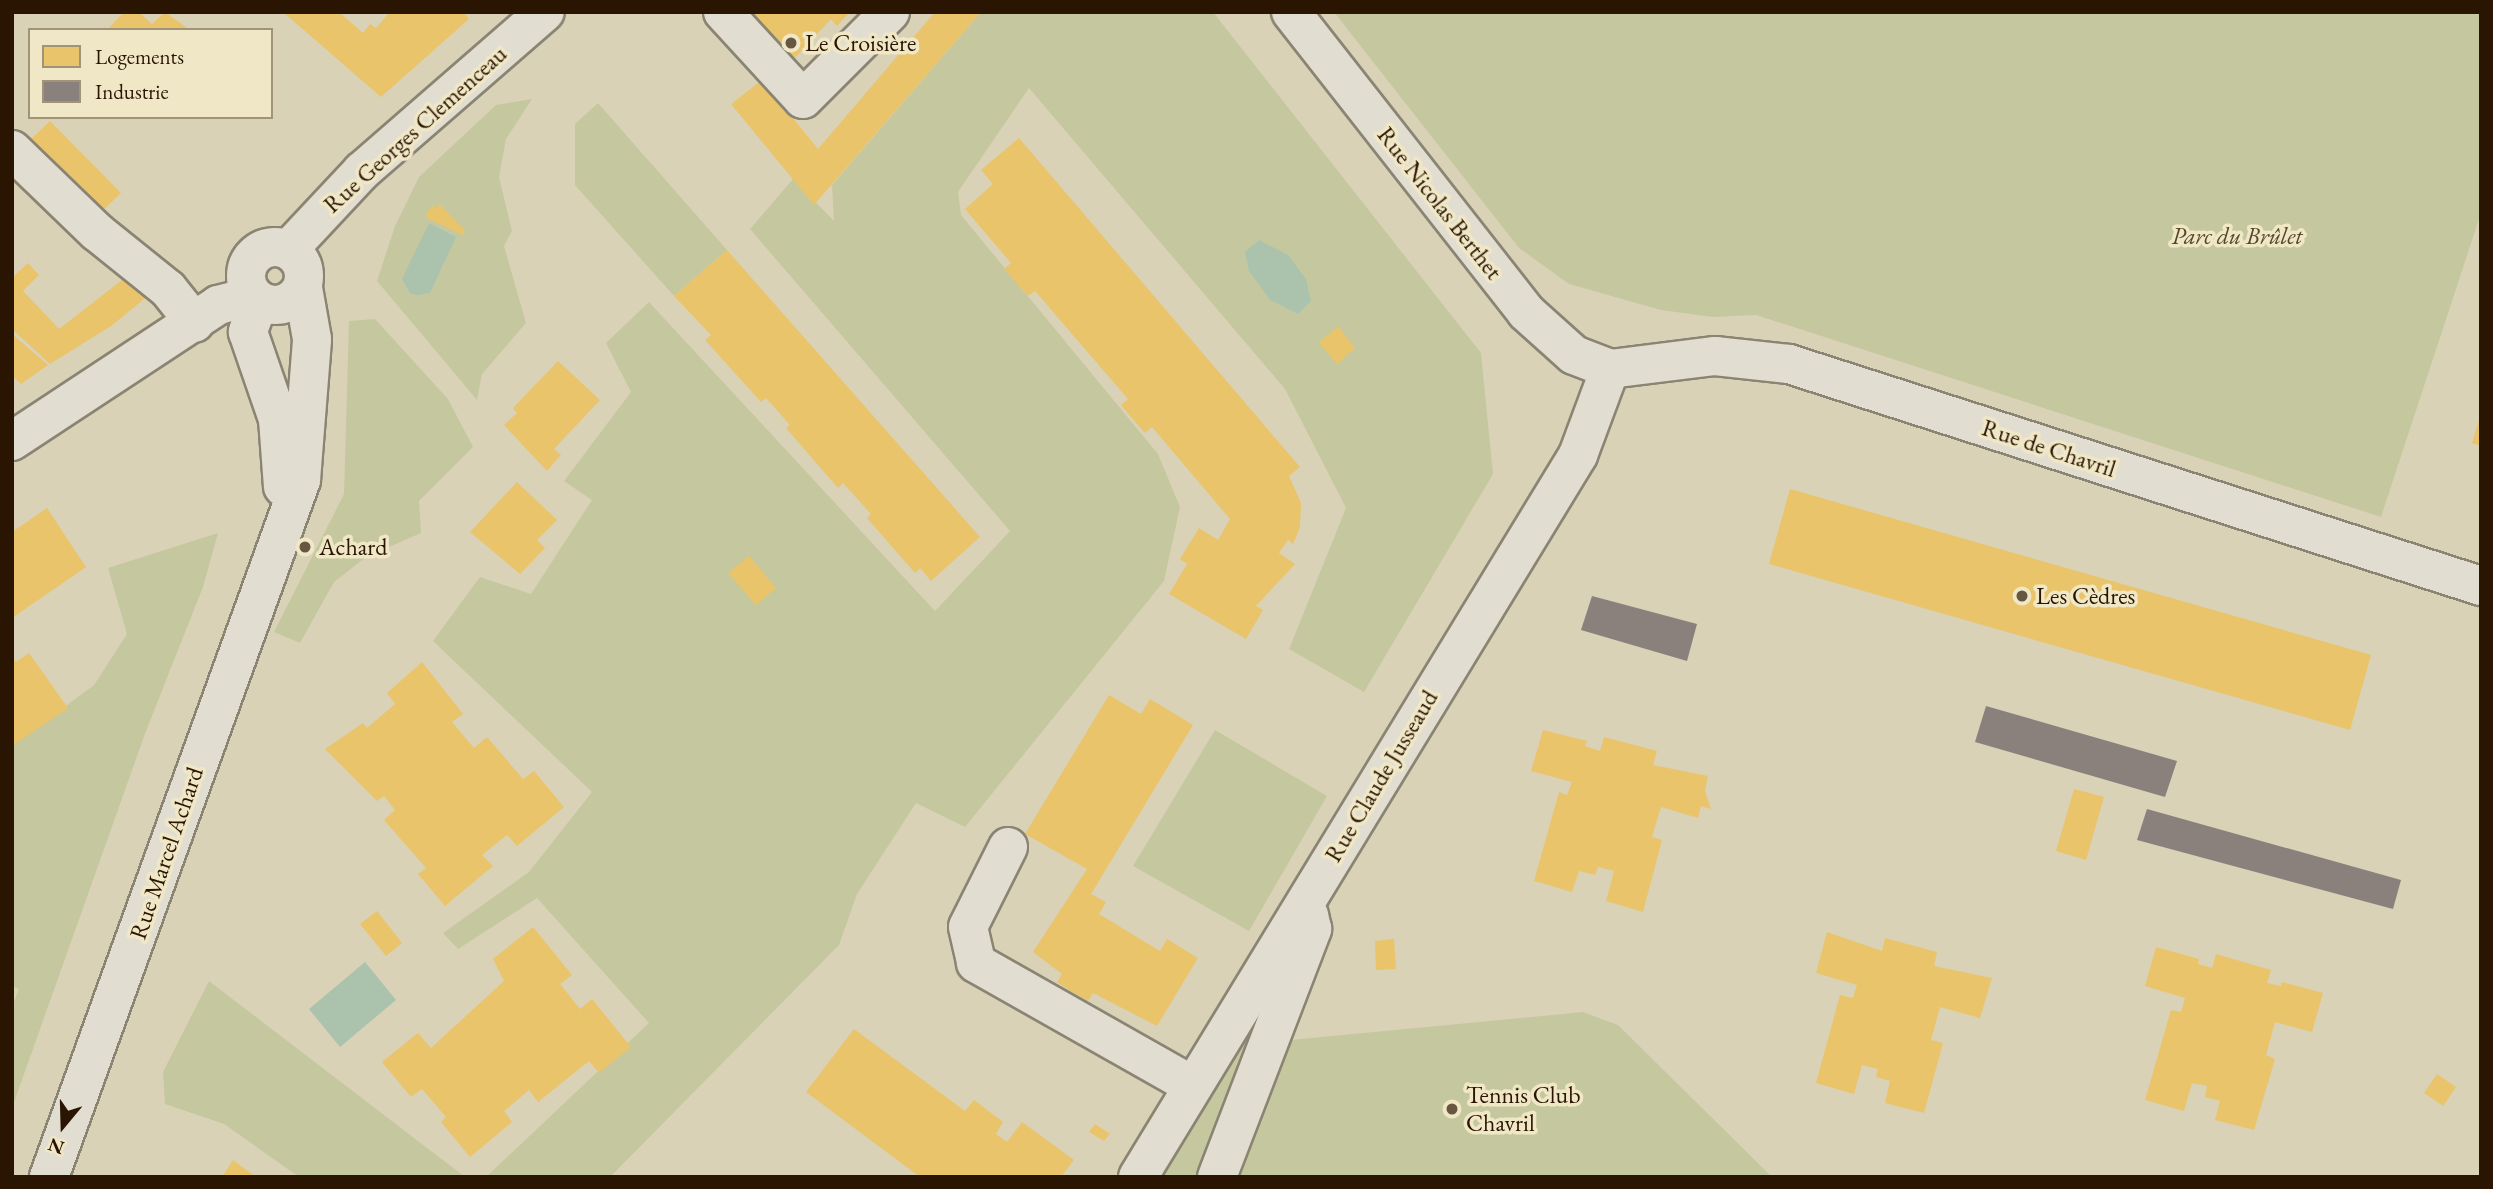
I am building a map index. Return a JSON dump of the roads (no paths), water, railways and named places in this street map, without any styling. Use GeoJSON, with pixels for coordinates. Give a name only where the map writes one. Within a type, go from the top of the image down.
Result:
{"type":"FeatureCollection","features":[{"type":"Feature","properties":{"kind":"street","name":"Rue Georges Clemenceau"},"geometry":{"type":"LineString","coordinates":[[289,249],[362,171],[545,12]]}},
{"type":"Feature","properties":{"kind":"street"},"geometry":{"type":"LineString","coordinates":[[723,12],[803,99],[890,12]]}},
{"type":"Feature","properties":{"kind":"street","name":"Rue Nicolas Berthet"},"geometry":{"type":"LineString","coordinates":[[1291,12],[1526,312],[1574,355],[1610,369]]}},
{"type":"Feature","properties":{"kind":"street"},"geometry":{"type":"LineString","coordinates":[[12,150],[97,232],[168,289],[195,323]]}},
{"type":"Feature","properties":{"kind":"street"},"geometry":{"type":"LineString","coordinates":[[12,441],[195,323],[218,305],[256,298],[284,304],[303,288],[302,262],[289,249],[271,247],[255,254],[246,270],[256,298]]}},
{"type":"Feature","properties":{"kind":"street","name":"Rue Marcel Achard"},"geometry":{"type":"LineString","coordinates":[[49,1177],[118,995],[281,528],[301,480],[309,416],[312,326],[303,288]]}},
{"type":"Feature","properties":{"kind":"street","name":"Rue Marcel Achard"},"geometry":{"type":"LineString","coordinates":[[256,298],[248,332],[278,419],[284,481],[281,528]]}},
{"type":"Feature","properties":{"kind":"street","name":"Rue de Chavril"},"geometry":{"type":"LineString","coordinates":[[1610,369],[1716,356],[1789,364],[2481,586]]}},
{"type":"Feature","properties":{"kind":"street","name":"Rue Claude Jusseaud"},"geometry":{"type":"LineString","coordinates":[[1138,1177],[1578,455],[1610,369]]}},
{"type":"Feature","properties":{"kind":"street"},"geometry":{"type":"LineString","coordinates":[[1008,846],[968,927],[976,963],[1193,1086]]}},
{"type":"Feature","properties":{"kind":"street"},"geometry":{"type":"LineString","coordinates":[[1217,1177],[1312,929],[1306,899]]}},
{"type":"Feature","properties":{"kind":"place","name":"Le Croisière"},"geometry":{"type":"Point","coordinates":[791,43]}},
{"type":"Feature","properties":{"kind":"place","name":"Achard"},"geometry":{"type":"Point","coordinates":[305,547]}},
{"type":"Feature","properties":{"kind":"place","name":"Les Cèdres"},"geometry":{"type":"Point","coordinates":[2022,596]}},
{"type":"Feature","properties":{"kind":"place","name":"Tennis Club Chavril"},"geometry":{"type":"Point","coordinates":[1452,1109]}},
{"type":"Feature","properties":{"kind":"park label","name":"Parc du Brûlet"},"geometry":{"type":"Point","coordinates":[2237,236]}}]}
